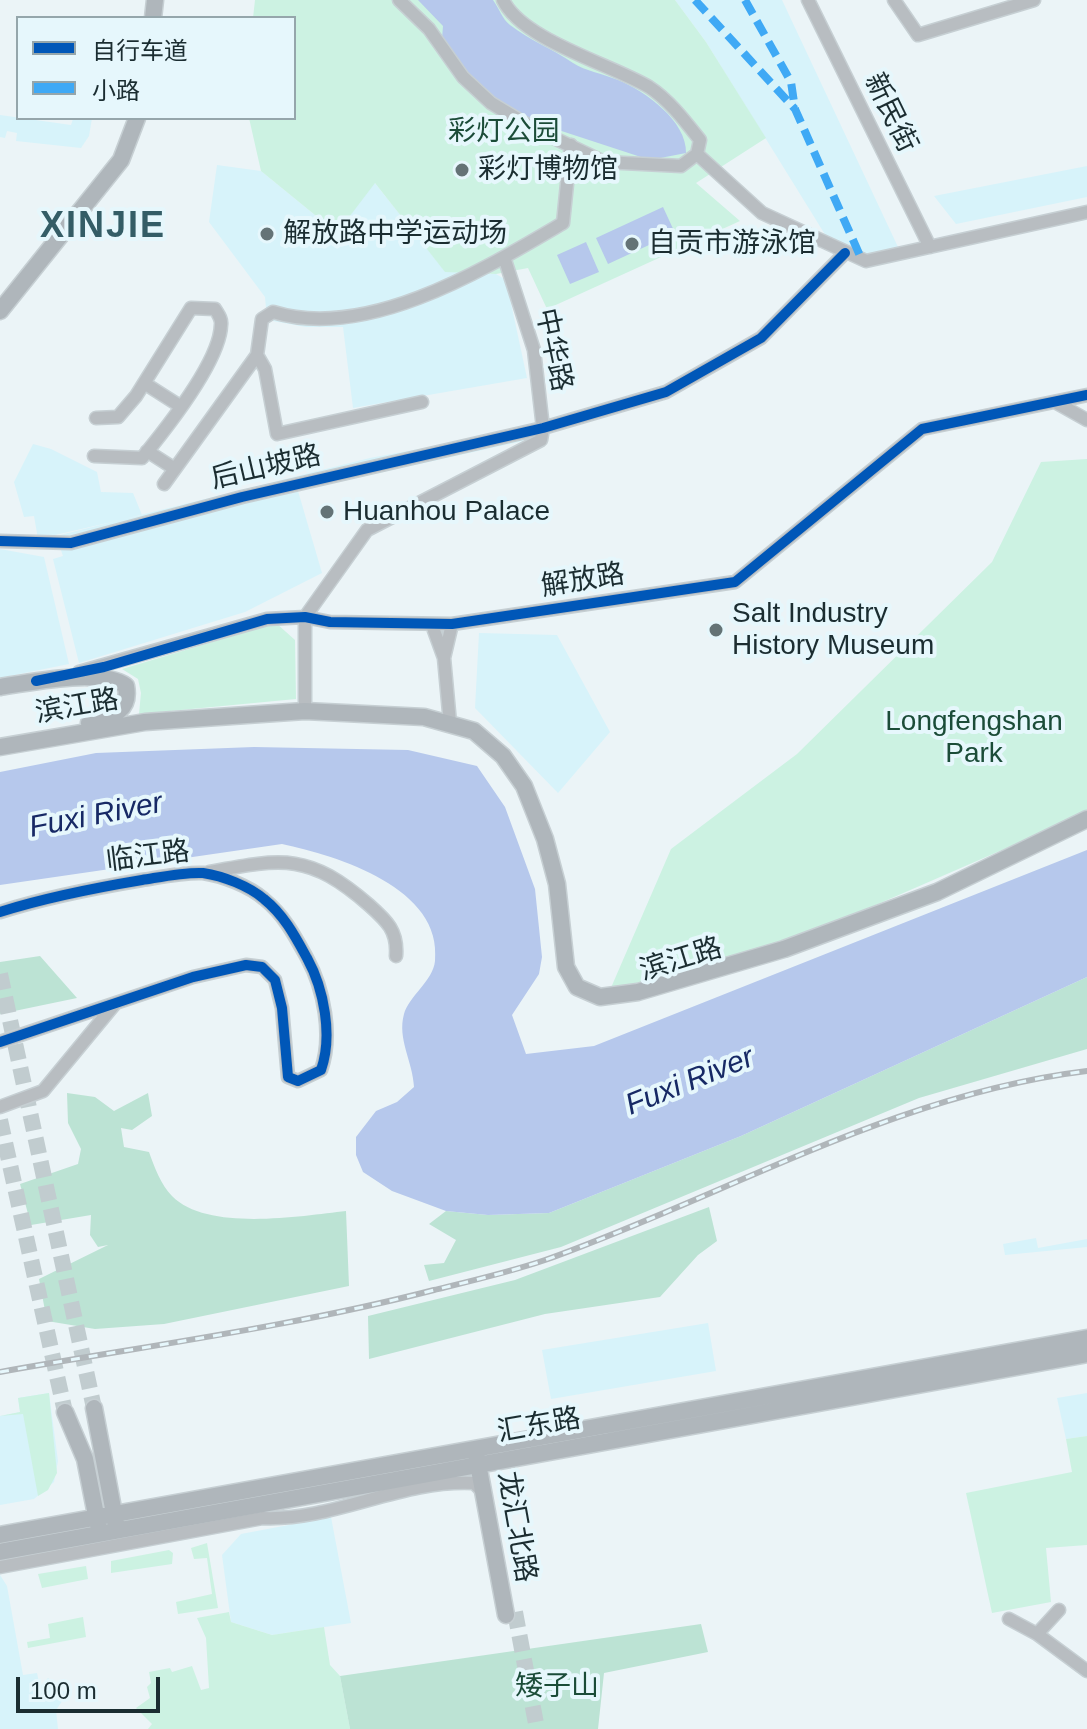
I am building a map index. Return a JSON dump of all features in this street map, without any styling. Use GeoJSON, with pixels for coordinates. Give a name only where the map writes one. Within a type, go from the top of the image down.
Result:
{"type":"FeatureCollection","features":[{"type":"Feature","properties":{"kind":"main road"},"geometry":{"type":"LineString","coordinates":[[0,295],[114,154],[128,120]]}},
{"type":"Feature","properties":{"kind":"main road"},"geometry":{"type":"LineString","coordinates":[[0,311],[121,160],[136,120]]}},
{"type":"Feature","properties":{"kind":"main road"},"geometry":{"type":"LineString","coordinates":[[36,681],[99,678],[118,681],[126,686],[126,705],[119,713],[57,736]]}},
{"type":"Feature","properties":{"kind":"main road","name":"解放路"},"geometry":{"type":"LineString","coordinates":[[0,687],[36,681]]}},
{"type":"Feature","properties":{"kind":"main road","name":"滨江路"},"geometry":{"type":"LineString","coordinates":[[0,747],[145,722],[305,711],[424,717],[474,731],[493,747],[524,786],[545,839],[557,884],[566,967],[577,987],[600,997],[638,992],[784,949],[937,892],[1087,819]]}},
{"type":"Feature","properties":{"kind":"main road","name":"滨江路"},"geometry":{"type":"LineString","coordinates":[[450,723],[497,760],[518,792],[540,845],[550,886],[558,969],[572,993],[599,1005],[639,1000],[786,955],[941,897],[1087,826]]}},
{"type":"Feature","properties":{"kind":"main road","name":"汇东路"},"geometry":{"type":"LineString","coordinates":[[0,1552],[116,1521],[482,1455],[1087,1338]]}},
{"type":"Feature","properties":{"kind":"main road","name":"汇东路"},"geometry":{"type":"LineString","coordinates":[[482,1455],[1087,1354]]}},
{"type":"Feature","properties":{"kind":"main road"},"geometry":{"type":"LineString","coordinates":[[98,1525],[85,1459],[67,1416],[85,1423],[94,1411],[116,1521]]}},
{"type":"Feature","properties":{"kind":"main road","name":"龙汇北路"},"geometry":{"type":"LineString","coordinates":[[482,1455],[511,1614],[483,1492],[482,1455]]}},
{"type":"Feature","properties":{"kind":"main road","name":"汇东路"},"geometry":{"type":"LineString","coordinates":[[0,1535],[98,1525]]}},
{"type":"Feature","properties":{"kind":"street"},"geometry":{"type":"LineString","coordinates":[[399,0],[429,29],[463,77],[491,103],[531,127],[604,162],[630,166],[681,166],[697,154],[700,140],[681,116],[650,88],[584,54],[549,41],[525,26],[503,0]]}},
{"type":"Feature","properties":{"kind":"street","name":"新民街"},"geometry":{"type":"LineString","coordinates":[[808,0],[930,247]]}},
{"type":"Feature","properties":{"kind":"street"},"geometry":{"type":"LineString","coordinates":[[894,0],[918,35],[1034,0]]}},
{"type":"Feature","properties":{"kind":"street"},"geometry":{"type":"LineString","coordinates":[[164,484],[257,355],[262,319],[273,312],[298,320],[344,319],[450,286],[504,257],[563,223],[571,145]]}},
{"type":"Feature","properties":{"kind":"street"},"geometry":{"type":"LineString","coordinates":[[697,154],[762,213],[866,261],[1087,212]]}},
{"type":"Feature","properties":{"kind":"street","name":"后山坡路"},"geometry":{"type":"LineString","coordinates":[[0,541],[71,543],[242,497],[543,428],[666,392],[761,338],[845,253]]}},
{"type":"Feature","properties":{"kind":"street","name":"中华路"},"geometry":{"type":"LineString","coordinates":[[305,617],[367,530],[541,440],[543,428],[534,350],[504,257]]}},
{"type":"Feature","properties":{"kind":"street"},"geometry":{"type":"LineString","coordinates":[[94,456],[142,458],[217,347],[222,322],[215,309],[191,308],[144,383],[118,417],[96,418]]}},
{"type":"Feature","properties":{"kind":"street"},"geometry":{"type":"LineString","coordinates":[[257,355],[265,369],[277,434],[422,402]]}},
{"type":"Feature","properties":{"kind":"street"},"geometry":{"type":"LineString","coordinates":[[144,383],[180,406]]}},
{"type":"Feature","properties":{"kind":"street","name":"解放路"},"geometry":{"type":"LineString","coordinates":[[36,681],[104,667],[267,619],[305,617],[330,622],[452,624],[735,582],[922,429],[1087,395]]}},
{"type":"Feature","properties":{"kind":"street"},"geometry":{"type":"LineString","coordinates":[[1055,402],[1087,420]]}},
{"type":"Feature","properties":{"kind":"street"},"geometry":{"type":"LineString","coordinates":[[147,451],[175,469]]}},
{"type":"Feature","properties":{"kind":"street"},"geometry":{"type":"LineString","coordinates":[[305,617],[305,711]]}},
{"type":"Feature","properties":{"kind":"street"},"geometry":{"type":"LineString","coordinates":[[444,658],[452,624]]}},
{"type":"Feature","properties":{"kind":"street"},"geometry":{"type":"LineString","coordinates":[[432,625],[444,658],[450,723]]}},
{"type":"Feature","properties":{"kind":"street"},"geometry":{"type":"LineString","coordinates":[[202,873],[273,861],[313,867],[347,887],[389,923],[397,941],[396,956]]}},
{"type":"Feature","properties":{"kind":"street","name":"临江路"},"geometry":{"type":"LineString","coordinates":[[0,912],[71,891],[202,873],[224,879],[263,898],[293,931],[312,967],[321,995],[326,1057],[321,1070],[310,1078],[298,1081],[288,1077],[282,1008],[275,980],[262,967],[246,965],[193,977],[114,1005]]}},
{"type":"Feature","properties":{"kind":"street"},"geometry":{"type":"LineString","coordinates":[[0,1042],[114,1005]]}},
{"type":"Feature","properties":{"kind":"street"},"geometry":{"type":"LineString","coordinates":[[0,1107],[43,1091],[114,1005]]}},
{"type":"Feature","properties":{"kind":"street"},"geometry":{"type":"LineString","coordinates":[[0,1567],[263,1518],[283,1519],[338,1509],[356,1501],[446,1484],[474,1483],[483,1492]]}},
{"type":"Feature","properties":{"kind":"street"},"geometry":{"type":"LineString","coordinates":[[1037,1634],[1059,1610]]}},
{"type":"Feature","properties":{"kind":"street"},"geometry":{"type":"LineString","coordinates":[[1009,1619],[1037,1634],[1087,1671]]}},
{"type":"Feature","properties":{"kind":"shaded area"},"geometry":{"type":"Polygon","coordinates":[[[675,0],[782,0],[898,247],[842,262],[706,42],[675,0]]]}},
{"type":"Feature","properties":{"kind":"shaded area"},"geometry":{"type":"Polygon","coordinates":[[[0,115],[16,117],[16,120],[71,125],[73,120],[92,120],[89,136],[81,148],[16,141],[17,133],[7,131],[5,138],[0,137],[0,115]]]}},
{"type":"Feature","properties":{"kind":"shaded area"},"geometry":{"type":"Polygon","coordinates":[[[217,165],[261,171],[337,233],[374,182],[445,271],[496,274],[506,280],[527,378],[353,408],[343,327],[306,327],[267,320],[265,297],[209,222],[217,165]]]}},
{"type":"Feature","properties":{"kind":"shaded area"},"geometry":{"type":"Polygon","coordinates":[[[1087,166],[1087,197],[956,224],[934,196],[1087,166]]]}},
{"type":"Feature","properties":{"kind":"shaded area"},"geometry":{"type":"Polygon","coordinates":[[[521,430],[523,441],[298,491],[322,573],[245,612],[79,663],[53,559],[63,556],[56,536],[370,458],[521,430]]]}},
{"type":"Feature","properties":{"kind":"shaded area"},"geometry":{"type":"Polygon","coordinates":[[[33,444],[51,449],[97,472],[101,492],[133,493],[142,515],[38,539],[34,516],[24,517],[14,482],[33,444]]]}},
{"type":"Feature","properties":{"kind":"shaded area"},"geometry":{"type":"Polygon","coordinates":[[[0,549],[44,557],[69,664],[0,678],[0,549]]]}},
{"type":"Feature","properties":{"kind":"shaded area"},"geometry":{"type":"Polygon","coordinates":[[[479,633],[557,635],[610,732],[558,793],[475,708],[479,633]]]}},
{"type":"Feature","properties":{"kind":"shaded area"},"geometry":{"type":"Polygon","coordinates":[[[1036,1238],[1038,1248],[1087,1239],[1087,1247],[1005,1255],[1003,1244],[1036,1238]]]}},
{"type":"Feature","properties":{"kind":"shaded area"},"geometry":{"type":"Polygon","coordinates":[[[708,1323],[716,1371],[551,1399],[542,1350],[708,1323]]]}},
{"type":"Feature","properties":{"kind":"shaded area"},"geometry":{"type":"Polygon","coordinates":[[[49,1393],[58,1461],[54,1482],[34,1499],[0,1505],[0,1416],[20,1412],[18,1398],[49,1393]]]}},
{"type":"Feature","properties":{"kind":"shaded area"},"geometry":{"type":"Polygon","coordinates":[[[1087,1393],[1087,1436],[1066,1439],[1057,1398],[1087,1393]]]}},
{"type":"Feature","properties":{"kind":"shaded area"},"geometry":{"type":"Polygon","coordinates":[[[331,1517],[351,1623],[272,1635],[231,1622],[222,1555],[241,1534],[331,1517]]]}},
{"type":"Feature","properties":{"kind":"shaded area"},"geometry":{"type":"Polygon","coordinates":[[[0,1575],[7,1586],[23,1675],[37,1673],[40,1687],[48,1678],[67,1694],[56,1710],[58,1729],[0,1729],[0,1575]]]}},
{"type":"Feature","properties":{"kind":"green space","name":"彩灯公园"},"geometry":{"type":"Polygon","coordinates":[[[255,0],[675,0],[706,42],[766,138],[696,183],[740,221],[547,309],[528,268],[496,274],[445,272],[375,183],[337,233],[261,171],[249,120],[296,120],[296,16],[253,16],[255,0]]]}},
{"type":"Feature","properties":{"kind":"green space","name":"Longfengshan Park"},"geometry":{"type":"Polygon","coordinates":[[[1087,459],[1087,813],[784,945],[610,990],[671,849],[797,754],[992,562],[1041,462],[1087,459]]]}},
{"type":"Feature","properties":{"kind":"green space"},"geometry":{"type":"Polygon","coordinates":[[[276,623],[295,640],[296,699],[139,714],[141,693],[138,679],[122,669],[276,623]]]}},
{"type":"Feature","properties":{"kind":"green space"},"geometry":{"type":"Polygon","coordinates":[[[40,956],[77,998],[0,1014],[0,962],[40,956]]]}},
{"type":"Feature","properties":{"kind":"green space"},"geometry":{"type":"Polygon","coordinates":[[[1087,977],[1087,1049],[919,1098],[561,1247],[429,1281],[424,1265],[444,1263],[456,1240],[429,1224],[446,1211],[488,1215],[549,1213],[741,1136],[1087,977]]]}},
{"type":"Feature","properties":{"kind":"green space"},"geometry":{"type":"Polygon","coordinates":[[[67,1093],[95,1097],[114,1111],[148,1093],[152,1116],[132,1130],[121,1128],[124,1147],[149,1152],[164,1186],[188,1207],[208,1214],[255,1219],[346,1211],[349,1286],[164,1324],[95,1329],[47,1321],[39,1279],[108,1245],[98,1247],[90,1235],[91,1215],[31,1225],[20,1184],[78,1164],[81,1149],[68,1123],[67,1093]]]}},
{"type":"Feature","properties":{"kind":"green space"},"geometry":{"type":"Polygon","coordinates":[[[709,1207],[717,1241],[698,1255],[660,1297],[545,1314],[369,1359],[368,1316],[515,1280],[709,1207]]]}},
{"type":"Feature","properties":{"kind":"green space"},"geometry":{"type":"Polygon","coordinates":[[[49,1393],[57,1473],[48,1490],[38,1496],[23,1414],[0,1416],[20,1412],[18,1398],[49,1393]]]}},
{"type":"Feature","properties":{"kind":"green space"},"geometry":{"type":"Polygon","coordinates":[[[1087,1436],[1087,1545],[1046,1548],[1051,1602],[992,1613],[966,1493],[1072,1472],[1066,1439],[1087,1436]]]}},
{"type":"Feature","properties":{"kind":"green space"},"geometry":{"type":"Polygon","coordinates":[[[207,1543],[218,1608],[178,1614],[176,1602],[212,1594],[207,1558],[194,1559],[191,1548],[207,1543]]]}},
{"type":"Feature","properties":{"kind":"green space"},"geometry":{"type":"Polygon","coordinates":[[[169,1550],[173,1553],[172,1564],[111,1573],[111,1561],[169,1550]]]}},
{"type":"Feature","properties":{"kind":"green space"},"geometry":{"type":"Polygon","coordinates":[[[86,1566],[88,1579],[42,1588],[38,1574],[86,1566]]]}},
{"type":"Feature","properties":{"kind":"green space"},"geometry":{"type":"Polygon","coordinates":[[[229,1612],[231,1622],[272,1635],[324,1627],[330,1665],[340,1676],[350,1729],[148,1729],[152,1724],[136,1708],[150,1698],[147,1687],[151,1683],[149,1672],[170,1668],[172,1672],[192,1666],[201,1690],[209,1688],[206,1638],[197,1618],[229,1612]]]}},
{"type":"Feature","properties":{"kind":"green space"},"geometry":{"type":"Polygon","coordinates":[[[83,1617],[86,1637],[28,1648],[27,1642],[50,1638],[48,1624],[83,1617]]]}},
{"type":"Feature","properties":{"kind":"green space","name":"矮子山"},"geometry":{"type":"Polygon","coordinates":[[[701,1624],[708,1652],[604,1673],[598,1729],[350,1729],[340,1676],[701,1624]]]}},
{"type":"Feature","properties":{"kind":"water"},"geometry":{"type":"Polygon","coordinates":[[[418,0],[493,0],[507,23],[525,35],[578,66],[618,80],[652,99],[680,130],[686,153],[650,160],[528,120],[495,99],[468,75],[442,39],[443,26],[418,0]]]}},
{"type":"Feature","properties":{"kind":"water"},"geometry":{"type":"Polygon","coordinates":[[[663,207],[675,233],[608,264],[596,238],[663,207]]]}},
{"type":"Feature","properties":{"kind":"water"},"geometry":{"type":"Polygon","coordinates":[[[586,242],[599,272],[570,284],[557,255],[586,242]]]}},
{"type":"Feature","properties":{"kind":"water","name":"Fuxi River"},"geometry":{"type":"Polygon","coordinates":[[[254,747],[408,750],[477,766],[505,807],[535,889],[542,957],[539,974],[512,1015],[526,1054],[594,1046],[1087,850],[1087,977],[741,1136],[549,1213],[488,1215],[446,1211],[392,1191],[363,1172],[356,1155],[356,1137],[376,1111],[397,1102],[414,1087],[402,1023],[407,1007],[430,975],[435,961],[433,936],[422,914],[405,895],[357,867],[282,844],[0,885],[0,772],[96,753],[254,747]]]}},
{"type":"Feature","properties":{"kind":"tunnel"},"geometry":{"type":"LineString","coordinates":[[0,974],[94,1408]]}},
{"type":"Feature","properties":{"kind":"tunnel"},"geometry":{"type":"LineString","coordinates":[[0,1120],[65,1412]]}},
{"type":"Feature","properties":{"kind":"tunnel"},"geometry":{"type":"LineString","coordinates":[[515,1612],[537,1729]]}},
{"type":"Feature","properties":{"kind":"railway"},"geometry":{"type":"LineString","coordinates":[[0,1372],[326,1315],[504,1272],[612,1234],[879,1124],[947,1101],[1016,1083],[1087,1071]]}},
{"type":"Feature","properties":{"kind":"marked path"},"geometry":{"type":"LineString","coordinates":[[695,0],[795,109]]}},
{"type":"Feature","properties":{"kind":"marked path"},"geometry":{"type":"LineString","coordinates":[[745,0],[791,82],[795,109],[861,258]]}},
{"type":"Feature","properties":{"kind":"cycle path"},"geometry":{"type":"LineString","coordinates":[[0,541],[71,543],[242,497],[543,428],[666,392],[761,338],[845,253]]}},
{"type":"Feature","properties":{"kind":"cycle path"},"geometry":{"type":"LineString","coordinates":[[36,681],[104,667],[267,619],[305,617],[330,622],[452,624],[735,582],[922,429],[1087,395]]}},
{"type":"Feature","properties":{"kind":"cycle path"},"geometry":{"type":"LineString","coordinates":[[0,912],[71,893],[172,875],[203,873],[227,879],[258,894],[288,926],[318,984],[325,1013],[326,1043],[321,1070],[298,1081],[288,1077],[282,1008],[275,980],[262,967],[246,965],[193,977],[0,1042]]}},
{"type":"Feature","properties":{"kind":"place","name":"彩灯博物馆"},"geometry":{"type":"Point","coordinates":[462,170]}},
{"type":"Feature","properties":{"kind":"place","name":"解放路中学运动场"},"geometry":{"type":"Point","coordinates":[267,234]}},
{"type":"Feature","properties":{"kind":"place","name":"自贡市游泳馆"},"geometry":{"type":"Point","coordinates":[632,244]}},
{"type":"Feature","properties":{"kind":"place","name":"Huanhou Palace"},"geometry":{"type":"Point","coordinates":[327,512]}},
{"type":"Feature","properties":{"kind":"place","name":"Salt Industry History Museum"},"geometry":{"type":"Point","coordinates":[716,630]}},
{"type":"Feature","properties":{"kind":"district","name":"XINJIE"},"geometry":{"type":"Point","coordinates":[103,227]}}]}
